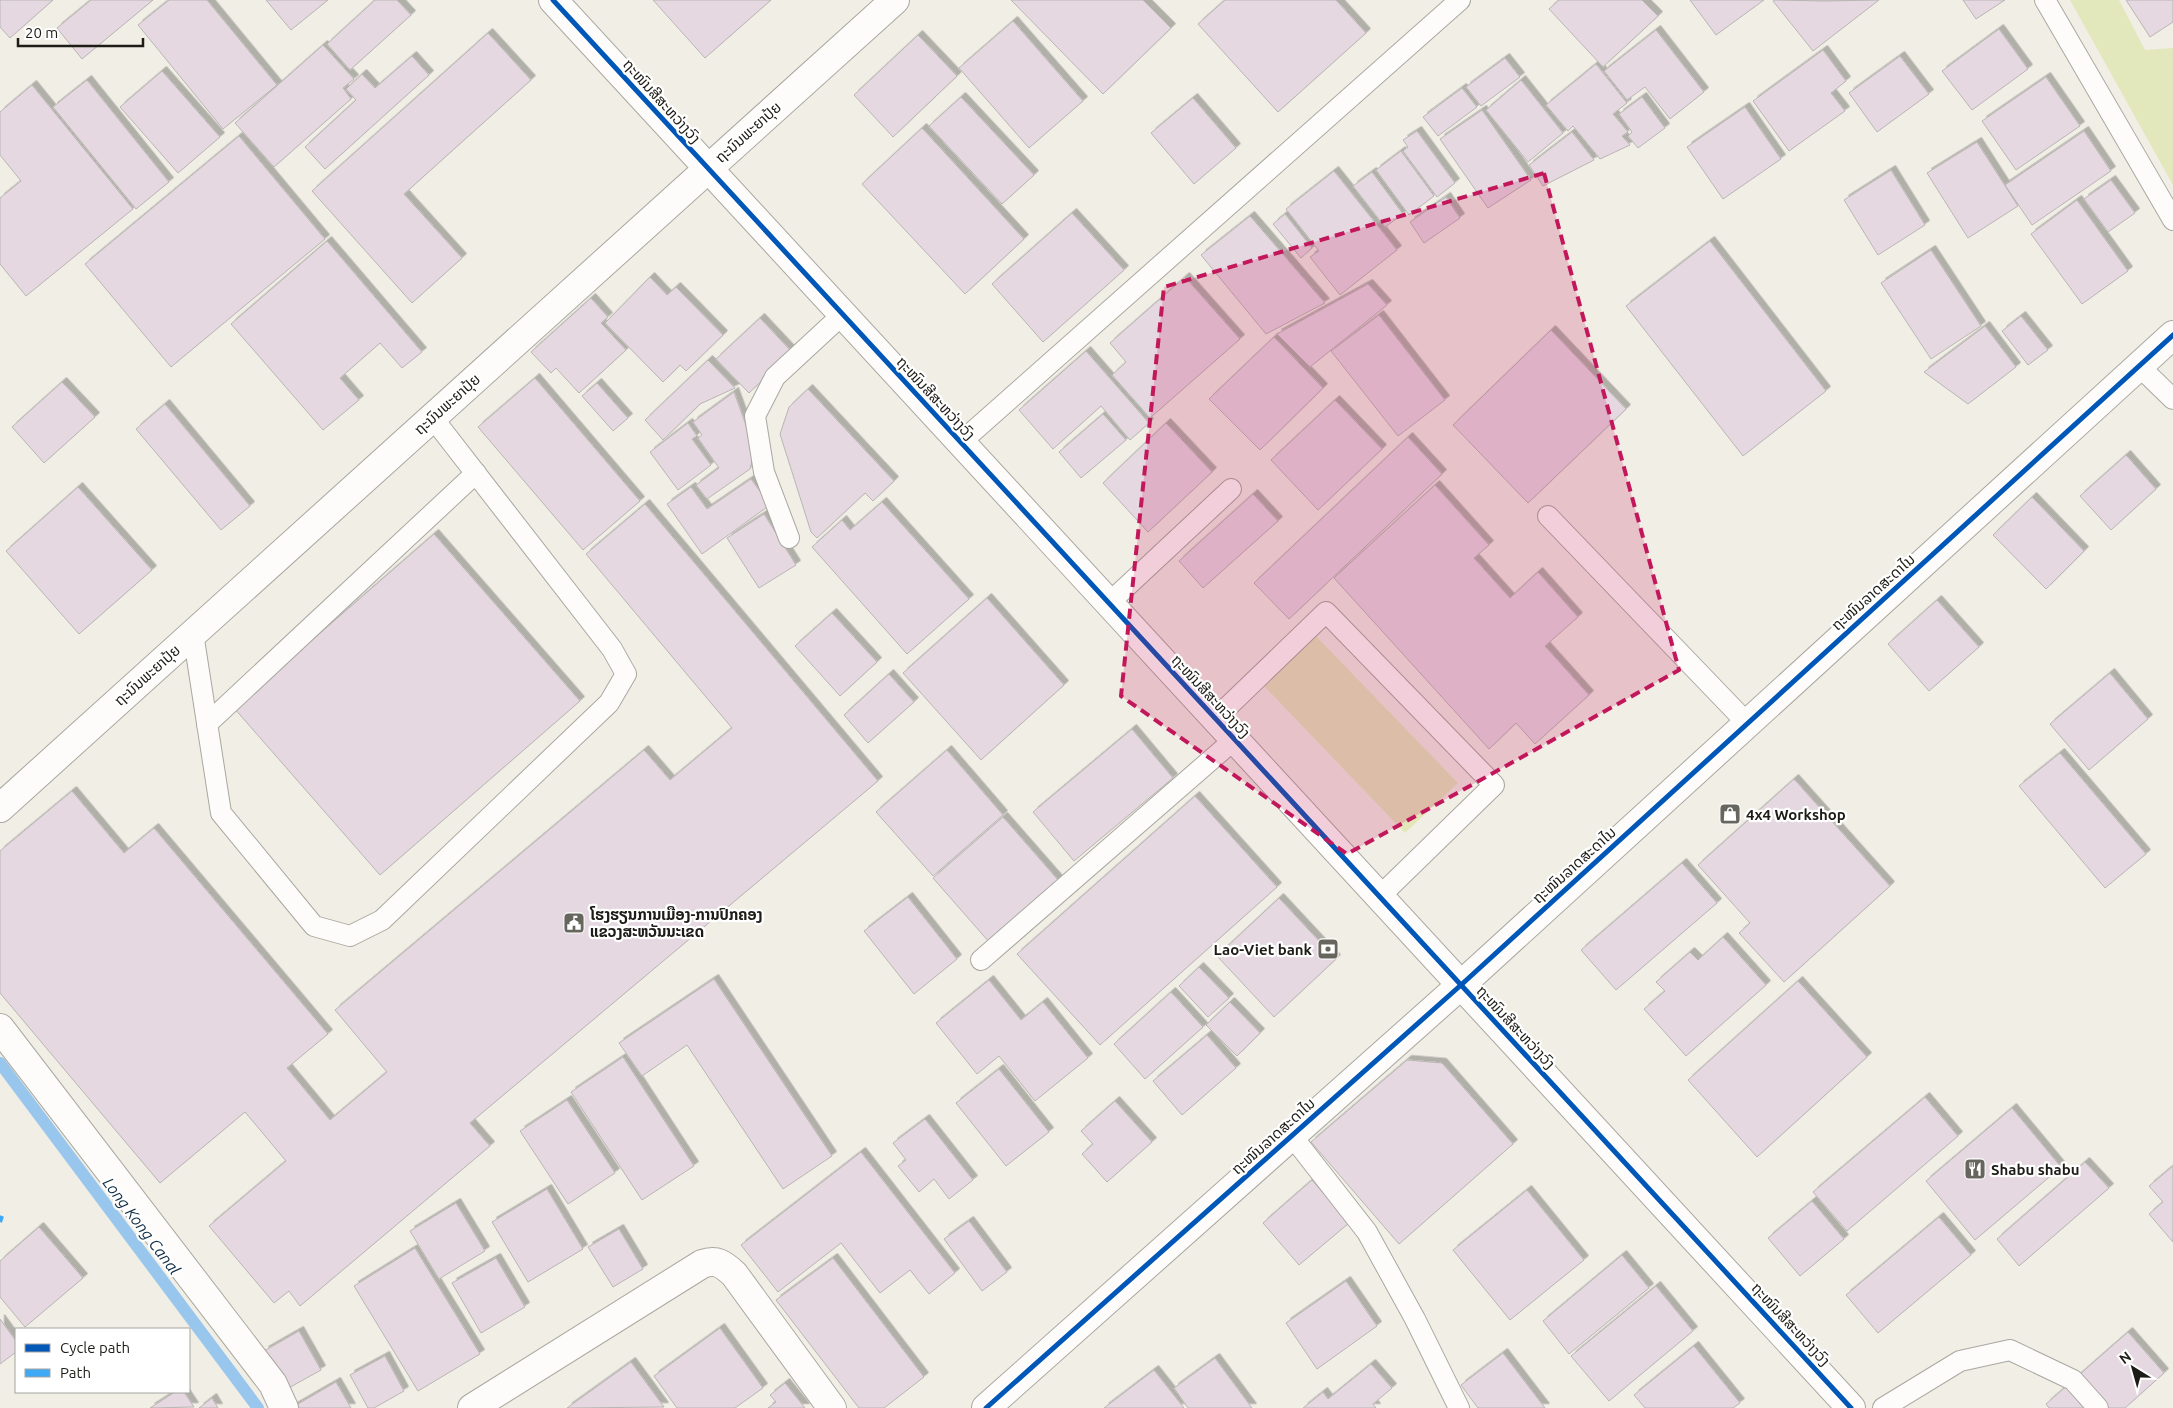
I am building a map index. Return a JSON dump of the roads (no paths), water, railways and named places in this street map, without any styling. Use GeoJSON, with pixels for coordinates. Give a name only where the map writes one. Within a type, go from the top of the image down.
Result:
{"type":"FeatureCollection","features":[{"type":"Feature","properties":{"kind":"street","name":"ຖະໜົນສີສະຫວ່າງວົງ"},"geometry":{"type":"LineString","coordinates":[[554,0],[707,169],[1851,1408]]}},
{"type":"Feature","properties":{"kind":"street","name":"ຖະນົນພະຍາປຸ້ຍ"},"geometry":{"type":"LineString","coordinates":[[0,808],[895,0]]}},
{"type":"Feature","properties":{"kind":"street","name":"ຖະໜົນລາດສະດາໄນ"},"geometry":{"type":"LineString","coordinates":[[986,1408],[1461,985],[2173,335]]}},
{"type":"Feature","properties":{"kind":"street"},"geometry":{"type":"LineString","coordinates":[[0,1028],[272,1384],[284,1408]]}},
{"type":"Feature","properties":{"kind":"street"},"geometry":{"type":"LineString","coordinates":[[472,1408],[702,1264],[713,1260],[723,1264],[734,1274],[832,1408]]}},
{"type":"Feature","properties":{"kind":"lane"},"geometry":{"type":"LineString","coordinates":[[960,443],[1460,0]]}},
{"type":"Feature","properties":{"kind":"lane"},"geometry":{"type":"LineString","coordinates":[[2045,0],[2173,220]]}},
{"type":"Feature","properties":{"kind":"lane"},"geometry":{"type":"LineString","coordinates":[[789,538],[764,472],[755,416],[775,377],[842,314]]}},
{"type":"Feature","properties":{"kind":"lane"},"geometry":{"type":"LineString","coordinates":[[2139,366],[2173,399]]}},
{"type":"Feature","properties":{"kind":"lane"},"geometry":{"type":"LineString","coordinates":[[193,633],[221,813],[314,926],[350,936],[382,920],[609,703],[626,674],[612,649],[432,417]]}},
{"type":"Feature","properties":{"kind":"lane"},"geometry":{"type":"LineString","coordinates":[[207,724],[476,473]]}},
{"type":"Feature","properties":{"kind":"lane"},"geometry":{"type":"LineString","coordinates":[[1109,603],[1231,489]]}},
{"type":"Feature","properties":{"kind":"lane"},"geometry":{"type":"LineString","coordinates":[[1548,516],[1747,723]]}},
{"type":"Feature","properties":{"kind":"lane"},"geometry":{"type":"LineString","coordinates":[[1215,719],[1326,612],[1494,785],[1379,897]]}},
{"type":"Feature","properties":{"kind":"lane"},"geometry":{"type":"LineString","coordinates":[[981,960],[1235,739]]}},
{"type":"Feature","properties":{"kind":"lane"},"geometry":{"type":"LineString","coordinates":[[1292,1136],[1367,1232],[1415,1319],[1459,1408]]}},
{"type":"Feature","properties":{"kind":"lane"},"geometry":{"type":"LineString","coordinates":[[1883,1408],[1960,1361],[2010,1350],[2073,1380],[2098,1408]]}},
{"type":"Feature","properties":{"kind":"waterway","name":"Long Kong Canal"},"geometry":{"type":"LineString","coordinates":[[0,1063],[258,1408]]}},
{"type":"Feature","properties":{"kind":"place","name":"4x4 Workshop"},"geometry":{"type":"Point","coordinates":[1730,814]}},
{"type":"Feature","properties":{"kind":"place","name":"ໂຮງຮຽນການເມືອງ-ການປົກຄອງ ແຂວງສະຫວັນນະເຂດ"},"geometry":{"type":"Point","coordinates":[574,923]}},
{"type":"Feature","properties":{"kind":"place","name":"Lao-Viet bank"},"geometry":{"type":"Point","coordinates":[1328,949]}},
{"type":"Feature","properties":{"kind":"place","name":"Shabu shabu"},"geometry":{"type":"Point","coordinates":[1975,1169]}}]}
